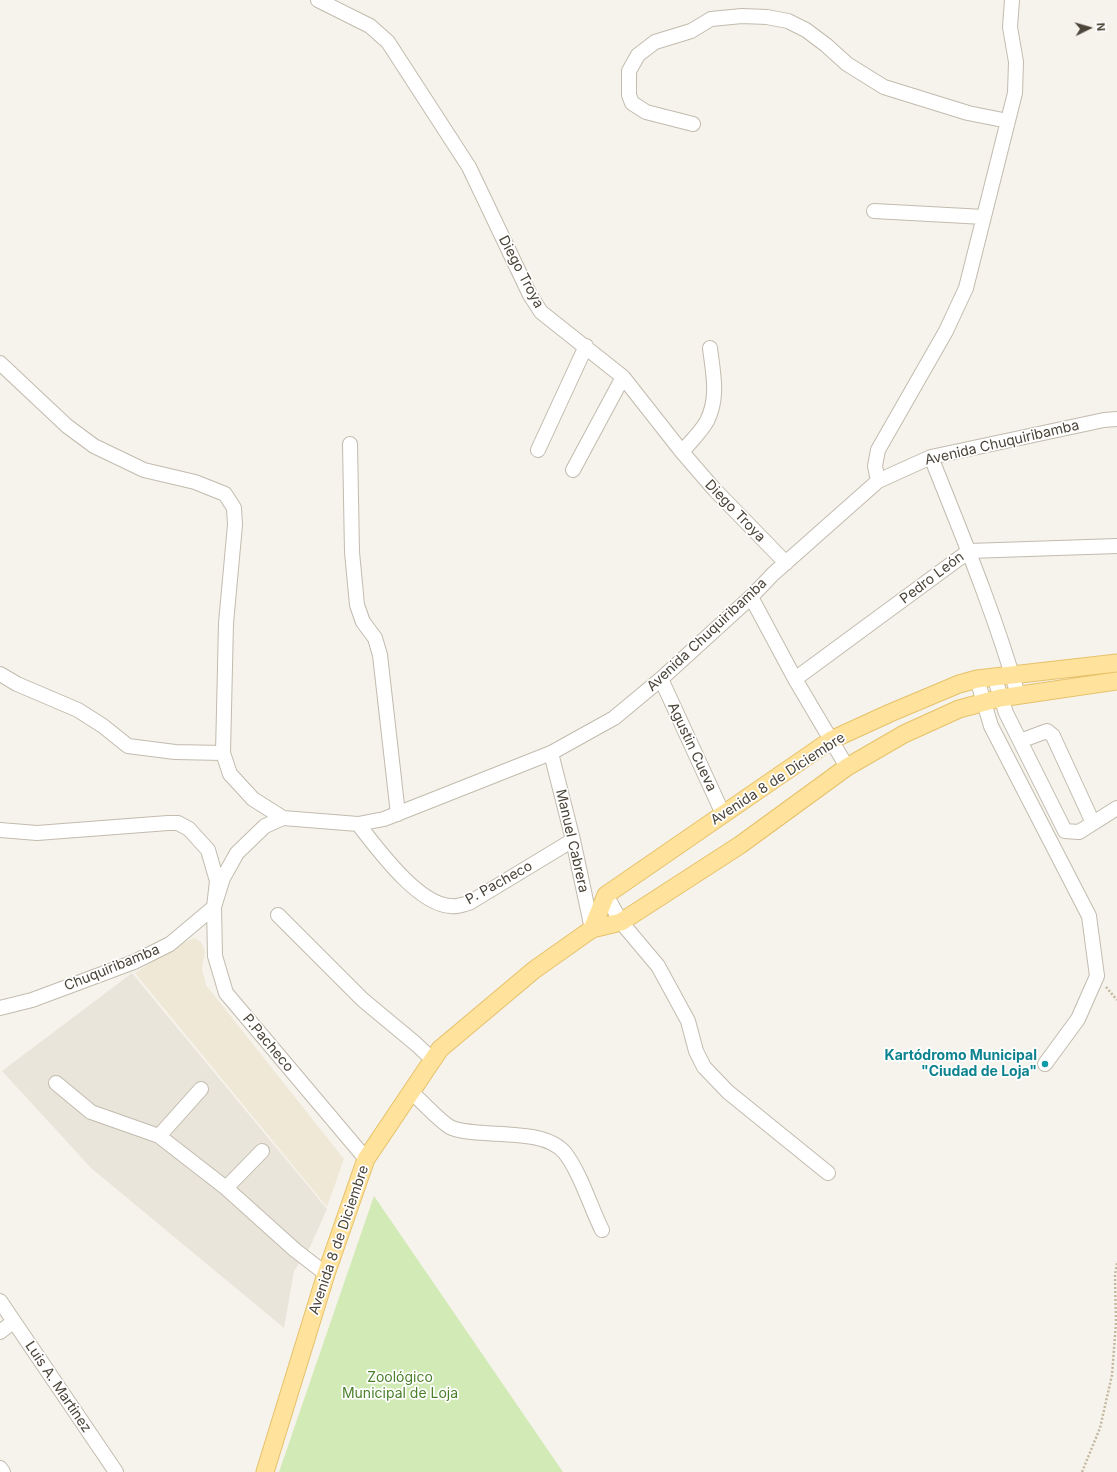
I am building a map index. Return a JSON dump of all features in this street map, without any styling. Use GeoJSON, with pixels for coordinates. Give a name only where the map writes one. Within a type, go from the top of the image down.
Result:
{"type":"FeatureCollection","features":[{"type":"Feature","properties":{"kind":"main road","name":"Avenida 8 de Diciembre"},"geometry":{"type":"LineString","coordinates":[[606,895],[831,740],[928,696],[959,684],[1012,674],[1117,663]]}},
{"type":"Feature","properties":{"kind":"main road","name":"Avenida 8 de Diciembre"},"geometry":{"type":"LineString","coordinates":[[265,1472],[326,1274],[366,1159],[440,1049],[534,970],[592,929],[621,922],[740,845],[847,767],[904,734],[959,709],[984,702],[1018,695],[1117,680]]}},
{"type":"Feature","properties":{"kind":"main road"},"geometry":{"type":"LineString","coordinates":[[592,929],[606,895]]}},
{"type":"Feature","properties":{"kind":"street","name":"Diego Troya"},"geometry":{"type":"LineString","coordinates":[[318,0],[370,26],[388,42],[468,167],[534,300],[542,312],[623,377],[682,452],[714,489],[786,562]]}},
{"type":"Feature","properties":{"kind":"street"},"geometry":{"type":"LineString","coordinates":[[878,481],[875,466],[878,450],[946,331],[966,288],[1015,93],[1016,62],[1010,27],[1012,0]]}},
{"type":"Feature","properties":{"kind":"street"},"geometry":{"type":"LineString","coordinates":[[693,124],[646,112],[632,103],[629,95],[629,71],[638,55],[656,42],[691,31],[711,19],[742,16],[767,17],[788,21],[806,30],[826,45],[847,64],[884,87],[968,113],[1008,121]]}},
{"type":"Feature","properties":{"kind":"street"},"geometry":{"type":"LineString","coordinates":[[874,211],[984,217]]}},
{"type":"Feature","properties":{"kind":"street"},"geometry":{"type":"LineString","coordinates":[[538,450],[586,346]]}},
{"type":"Feature","properties":{"kind":"street"},"geometry":{"type":"LineString","coordinates":[[682,452],[707,421],[713,403],[715,384],[710,348]]}},
{"type":"Feature","properties":{"kind":"street"},"geometry":{"type":"LineString","coordinates":[[0,363],[67,426],[94,446],[144,470],[195,482],[225,494],[234,508],[235,525],[226,623],[223,753],[230,774],[253,799],[283,818]]}},
{"type":"Feature","properties":{"kind":"street"},"geometry":{"type":"LineString","coordinates":[[573,470],[623,377]]}},
{"type":"Feature","properties":{"kind":"street","name":"Avenida Chuquiribamba"},"geometry":{"type":"LineString","coordinates":[[283,818],[358,824],[384,819],[551,753],[614,718],[661,679],[751,597],[786,562],[878,481],[931,457],[1104,420],[1117,419]]}},
{"type":"Feature","properties":{"kind":"street"},"geometry":{"type":"LineString","coordinates":[[350,444],[352,552],[357,605],[363,622],[375,638],[380,655],[398,814]]}},
{"type":"Feature","properties":{"kind":"street"},"geometry":{"type":"LineString","coordinates":[[931,457],[969,550],[1018,695]]}},
{"type":"Feature","properties":{"kind":"street","name":"Pedro León"},"geometry":{"type":"LineString","coordinates":[[795,679],[969,550],[1117,546]]}},
{"type":"Feature","properties":{"kind":"street"},"geometry":{"type":"LineString","coordinates":[[751,597],[795,679],[847,767]]}},
{"type":"Feature","properties":{"kind":"street"},"geometry":{"type":"LineString","coordinates":[[0,674],[17,684],[78,710],[103,726],[128,746],[175,752],[223,753]]}},
{"type":"Feature","properties":{"kind":"street"},"geometry":{"type":"LineString","coordinates":[[986,678],[1000,698],[1065,831],[1079,832],[1117,808]]}},
{"type":"Feature","properties":{"kind":"street"},"geometry":{"type":"LineString","coordinates":[[986,678],[984,702],[991,726],[1089,916],[1097,976],[1078,1019],[1045,1064]]}},
{"type":"Feature","properties":{"kind":"street","name":"Agustin Cueva"},"geometry":{"type":"LineString","coordinates":[[661,679],[723,814]]}},
{"type":"Feature","properties":{"kind":"street"},"geometry":{"type":"LineString","coordinates":[[1020,741],[1047,732],[1054,736],[1093,823]]}},
{"type":"Feature","properties":{"kind":"street","name":"Manuel Cabrera"},"geometry":{"type":"LineString","coordinates":[[551,753],[573,840],[592,929]]}},
{"type":"Feature","properties":{"kind":"street"},"geometry":{"type":"LineString","coordinates":[[214,908],[223,878],[237,853],[265,826],[283,818]]}},
{"type":"Feature","properties":{"kind":"street"},"geometry":{"type":"LineString","coordinates":[[0,830],[37,833],[178,823],[188,829],[208,850],[217,881],[214,908]]}},
{"type":"Feature","properties":{"kind":"street","name":"P. Pacheco"},"geometry":{"type":"LineString","coordinates":[[358,824],[380,852],[421,894],[435,902],[451,906],[469,903],[573,840]]}},
{"type":"Feature","properties":{"kind":"street"},"geometry":{"type":"LineString","coordinates":[[606,895],[621,922],[658,966],[688,1021],[696,1051],[704,1067],[728,1092],[828,1173]]}},
{"type":"Feature","properties":{"kind":"street","name":"Chuquiribamba"},"geometry":{"type":"LineString","coordinates":[[0,1008],[32,1000],[134,962],[170,944],[214,908]]}},
{"type":"Feature","properties":{"kind":"street","name":"P.Pacheco"},"geometry":{"type":"LineString","coordinates":[[214,908],[215,956],[226,993],[366,1159]]}},
{"type":"Feature","properties":{"kind":"street"},"geometry":{"type":"LineString","coordinates":[[278,915],[363,1000],[433,1060]]}},
{"type":"Feature","properties":{"kind":"street"},"geometry":{"type":"LineString","coordinates":[[56,1082],[91,1112],[159,1136],[226,1188],[295,1250],[326,1274]]}},
{"type":"Feature","properties":{"kind":"street"},"geometry":{"type":"LineString","coordinates":[[159,1136],[201,1089]]}},
{"type":"Feature","properties":{"kind":"street"},"geometry":{"type":"LineString","coordinates":[[411,1092],[450,1127],[464,1132],[508,1134],[539,1139],[554,1145],[564,1152],[576,1172],[602,1230]]}},
{"type":"Feature","properties":{"kind":"street"},"geometry":{"type":"LineString","coordinates":[[226,1188],[262,1151]]}},
{"type":"Feature","properties":{"kind":"street","name":"Luis A. Martinez"},"geometry":{"type":"LineString","coordinates":[[0,1301],[116,1472]]}},
{"type":"Feature","properties":{"kind":"street"},"geometry":{"type":"LineString","coordinates":[[0,1332],[13,1322]]}},
{"type":"Feature","properties":{"kind":"street"},"geometry":{"type":"LineString","coordinates":[[0,1468],[2,1472]]}},
{"type":"Feature","properties":{"kind":"path"},"geometry":{"type":"LineString","coordinates":[[1082,1472],[1100,1428],[1112,1375],[1116,1323],[1115,1275],[1117,1263]]}},
{"type":"Feature","properties":{"kind":"shaded area"},"geometry":{"type":"Polygon","coordinates":[[[195,938],[201,942],[205,951],[202,969],[206,985],[344,1159],[327,1207],[135,973],[180,944],[195,938]]]}},
{"type":"Feature","properties":{"kind":"shaded area"},"geometry":{"type":"Polygon","coordinates":[[[132,973],[327,1209],[310,1247],[294,1271],[284,1328],[91,1168],[2,1071],[132,973]]]}},
{"type":"Feature","properties":{"kind":"green space","name":"Zoológico Municipal de Loja"},"geometry":{"type":"Polygon","coordinates":[[[374,1196],[563,1472],[279,1472],[374,1196]]]}},
{"type":"Feature","properties":{"kind":"place","name":"Kartódromo Municipal \"Ciudad de Loja\""},"geometry":{"type":"Point","coordinates":[1045,1064]}}]}
